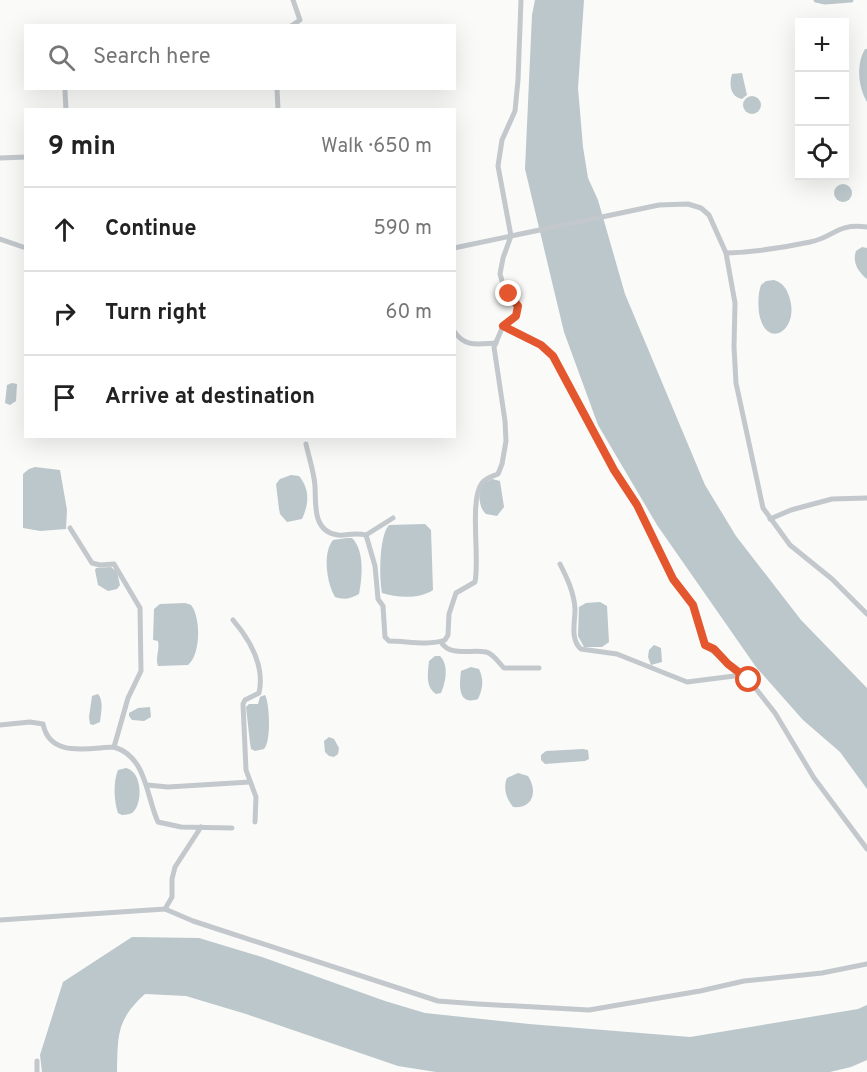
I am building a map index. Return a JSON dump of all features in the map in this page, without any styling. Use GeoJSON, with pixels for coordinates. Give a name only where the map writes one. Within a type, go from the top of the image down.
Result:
{"type":"FeatureCollection","features":[{"type":"Feature","properties":{"kind":"street"},"geometry":{"type":"LineString","coordinates":[[293,0],[300,20],[294,24]]}},
{"type":"Feature","properties":{"kind":"street"},"geometry":{"type":"LineString","coordinates":[[366,535],[375,566],[378,599],[383,606],[385,637],[389,641],[441,642],[448,635],[449,614],[456,593],[475,582],[478,561],[475,541],[478,490],[484,481],[498,474],[506,441],[494,352],[503,326],[516,316],[518,306],[503,284],[500,274],[511,237],[498,166],[502,140],[514,111],[518,80],[521,0]]}},
{"type":"Feature","properties":{"kind":"street"},"geometry":{"type":"LineString","coordinates":[[66,90],[66,108]]}},
{"type":"Feature","properties":{"kind":"street"},"geometry":{"type":"LineString","coordinates":[[277,90],[278,108]]}},
{"type":"Feature","properties":{"kind":"street"},"geometry":{"type":"LineString","coordinates":[[0,158],[24,158]]}},
{"type":"Feature","properties":{"kind":"street"},"geometry":{"type":"LineString","coordinates":[[456,248],[659,205],[688,204],[701,208],[709,215],[726,253],[735,303],[736,383],[763,508],[790,545],[832,579],[867,614]]}},
{"type":"Feature","properties":{"kind":"street"},"geometry":{"type":"LineString","coordinates":[[726,253],[753,252],[812,242],[849,226],[867,227]]}},
{"type":"Feature","properties":{"kind":"street"},"geometry":{"type":"LineString","coordinates":[[0,239],[24,247]]}},
{"type":"Feature","properties":{"kind":"street"},"geometry":{"type":"LineString","coordinates":[[503,326],[541,345],[553,356],[614,470],[637,505],[673,579],[693,605],[705,645],[714,649],[728,664],[749,680],[775,713],[814,778],[867,849]]}},
{"type":"Feature","properties":{"kind":"street"},"geometry":{"type":"LineString","coordinates":[[456,334],[460,340],[474,344],[496,343]]}},
{"type":"Feature","properties":{"kind":"street"},"geometry":{"type":"LineString","coordinates":[[306,444],[315,484],[316,517],[326,530],[338,535],[354,532],[366,535],[393,518]]}},
{"type":"Feature","properties":{"kind":"street"},"geometry":{"type":"LineString","coordinates":[[770,519],[791,510],[832,499],[867,498]]}},
{"type":"Feature","properties":{"kind":"street"},"geometry":{"type":"LineString","coordinates":[[70,528],[92,563],[114,564],[140,608],[141,671],[128,698],[114,747]]}},
{"type":"Feature","properties":{"kind":"street"},"geometry":{"type":"LineString","coordinates":[[560,564],[573,594],[574,637],[577,646],[581,649],[617,654],[692,683],[742,675]]}},
{"type":"Feature","properties":{"kind":"street"},"geometry":{"type":"LineString","coordinates":[[232,620],[244,634],[256,655],[259,678],[259,693],[245,700],[243,704],[246,770],[256,796],[255,822]]}},
{"type":"Feature","properties":{"kind":"street"},"geometry":{"type":"LineString","coordinates":[[441,642],[444,647],[454,651],[487,652],[504,668],[539,668]]}},
{"type":"Feature","properties":{"kind":"street"},"geometry":{"type":"LineString","coordinates":[[0,725],[30,722],[43,724],[49,740],[60,747],[120,749],[133,760],[147,784],[150,803],[158,822],[181,826],[232,828]]}},
{"type":"Feature","properties":{"kind":"street"},"geometry":{"type":"LineString","coordinates":[[147,784],[168,787],[250,782]]}},
{"type":"Feature","properties":{"kind":"street"},"geometry":{"type":"LineString","coordinates":[[165,909],[172,897],[175,867],[201,827]]}},
{"type":"Feature","properties":{"kind":"street"},"geometry":{"type":"LineString","coordinates":[[0,920],[165,909],[211,927],[438,1001],[590,1010],[676,996],[744,981],[822,973],[867,964]]}},
{"type":"Feature","properties":{"kind":"street"},"geometry":{"type":"LineString","coordinates":[[37,1060],[37,1072]]}},
{"type":"Feature","properties":{"kind":"shaded area"},"geometry":{"type":"Polygon","coordinates":[[[535,0],[584,0],[578,88],[583,147],[588,178],[598,200],[625,294],[705,485],[736,536],[801,620],[867,688],[867,789],[840,752],[803,720],[756,667],[657,525],[598,425],[564,332],[525,169],[532,15],[535,0]]]}},
{"type":"Feature","properties":{"kind":"shaded area"},"geometry":{"type":"Polygon","coordinates":[[[867,49],[867,102],[859,76],[860,62],[867,49]]]}},
{"type":"Feature","properties":{"kind":"shaded area"},"geometry":{"type":"Polygon","coordinates":[[[742,73],[747,95],[742,99],[735,96],[731,90],[731,82],[732,74],[742,73]]]}},
{"type":"Feature","properties":{"kind":"shaded area"},"geometry":{"type":"Polygon","coordinates":[[[752,96],[758,99],[761,105],[758,111],[752,114],[746,111],[743,105],[746,99],[752,96]]]}},
{"type":"Feature","properties":{"kind":"shaded area"},"geometry":{"type":"Polygon","coordinates":[[[843,184],[851,189],[852,193],[847,201],[843,202],[835,197],[834,193],[839,185],[843,184]]]}},
{"type":"Feature","properties":{"kind":"shaded area"},"geometry":{"type":"Polygon","coordinates":[[[862,247],[867,248],[867,279],[855,263],[856,251],[862,247]]]}},
{"type":"Feature","properties":{"kind":"shaded area"},"geometry":{"type":"Polygon","coordinates":[[[774,280],[785,288],[791,308],[787,327],[775,334],[768,332],[763,325],[758,302],[761,285],[766,281],[774,280]]]}},
{"type":"Feature","properties":{"kind":"shaded area"},"geometry":{"type":"Polygon","coordinates":[[[17,384],[16,401],[10,405],[5,403],[7,385],[17,384]]]}},
{"type":"Feature","properties":{"kind":"shaded area"},"geometry":{"type":"Polygon","coordinates":[[[35,467],[60,470],[67,510],[66,529],[40,531],[23,528],[23,474],[35,467]]]}},
{"type":"Feature","properties":{"kind":"shaded area"},"geometry":{"type":"Polygon","coordinates":[[[291,475],[299,476],[303,481],[307,491],[307,502],[302,519],[287,522],[280,514],[276,484],[280,479],[291,475]]]}},
{"type":"Feature","properties":{"kind":"shaded area"},"geometry":{"type":"Polygon","coordinates":[[[492,479],[500,481],[504,507],[497,516],[486,514],[480,500],[483,484],[492,479]]]}},
{"type":"Feature","properties":{"kind":"shaded area"},"geometry":{"type":"Polygon","coordinates":[[[425,524],[431,530],[433,590],[422,595],[408,597],[382,593],[380,567],[382,547],[389,525],[425,524]]]}},
{"type":"Feature","properties":{"kind":"shaded area"},"geometry":{"type":"Polygon","coordinates":[[[352,538],[359,550],[361,580],[359,594],[350,598],[341,598],[335,597],[332,591],[327,560],[333,540],[352,538]]]}},
{"type":"Feature","properties":{"kind":"shaded area"},"geometry":{"type":"Polygon","coordinates":[[[111,567],[117,572],[120,585],[117,589],[108,591],[98,585],[95,570],[111,567]]]}},
{"type":"Feature","properties":{"kind":"shaded area"},"geometry":{"type":"Polygon","coordinates":[[[600,602],[607,606],[609,642],[602,647],[584,647],[578,636],[579,607],[586,603],[600,602]]]}},
{"type":"Feature","properties":{"kind":"shaded area"},"geometry":{"type":"Polygon","coordinates":[[[185,603],[191,605],[197,618],[197,645],[192,660],[188,665],[158,666],[158,641],[153,640],[154,609],[160,604],[185,603]]]}},
{"type":"Feature","properties":{"kind":"shaded area"},"geometry":{"type":"Polygon","coordinates":[[[654,645],[661,648],[662,662],[651,665],[648,657],[649,650],[654,645]]]}},
{"type":"Feature","properties":{"kind":"shaded area"},"geometry":{"type":"Polygon","coordinates":[[[435,656],[440,656],[443,660],[446,674],[441,693],[436,694],[430,687],[428,674],[429,661],[435,656]]]}},
{"type":"Feature","properties":{"kind":"shaded area"},"geometry":{"type":"Polygon","coordinates":[[[471,667],[479,669],[482,684],[478,699],[467,700],[461,693],[461,671],[471,667]]]}},
{"type":"Feature","properties":{"kind":"shaded area"},"geometry":{"type":"Polygon","coordinates":[[[98,694],[102,704],[100,722],[93,725],[90,724],[89,717],[92,696],[98,694]]]}},
{"type":"Feature","properties":{"kind":"shaded area"},"geometry":{"type":"Polygon","coordinates":[[[265,695],[269,714],[268,739],[264,749],[255,751],[251,749],[246,707],[249,704],[258,704],[260,697],[265,695]]]}},
{"type":"Feature","properties":{"kind":"shaded area"},"geometry":{"type":"Polygon","coordinates":[[[150,707],[151,717],[144,721],[132,720],[129,716],[129,713],[138,708],[150,707]]]}},
{"type":"Feature","properties":{"kind":"shaded area"},"geometry":{"type":"Polygon","coordinates":[[[329,737],[334,739],[339,748],[338,754],[334,757],[325,752],[324,741],[329,737]]]}},
{"type":"Feature","properties":{"kind":"shaded area"},"geometry":{"type":"Polygon","coordinates":[[[588,750],[589,759],[585,761],[545,764],[541,760],[541,755],[546,751],[588,750]]]}},
{"type":"Feature","properties":{"kind":"shaded area"},"geometry":{"type":"Polygon","coordinates":[[[126,768],[136,776],[140,789],[136,809],[132,813],[122,815],[118,813],[115,786],[118,770],[126,768]]]}},
{"type":"Feature","properties":{"kind":"shaded area"},"geometry":{"type":"Polygon","coordinates":[[[518,773],[528,776],[533,793],[532,798],[525,805],[513,807],[507,797],[505,785],[507,778],[518,773]]]}},
{"type":"Feature","properties":{"kind":"shaded area"},"geometry":{"type":"Polygon","coordinates":[[[132,937],[199,938],[262,957],[425,1013],[529,1024],[690,1037],[858,1009],[867,1005],[867,1060],[830,1072],[436,1072],[398,1066],[186,996],[145,994],[129,1012],[121,1029],[117,1072],[42,1072],[40,1055],[63,982],[132,937]]]}},
{"type":"Feature","properties":{"kind":"waterway"},"geometry":{"type":"LineString","coordinates":[[816,0],[825,2],[851,0]]}},
{"type":"Feature","properties":{"kind":"route"},"geometry":{"type":"LineString","coordinates":[[509,294],[518,306],[516,316],[503,326],[541,345],[553,356],[614,470],[637,505],[673,579],[693,605],[705,645],[714,649],[728,664],[749,680]]}}]}
